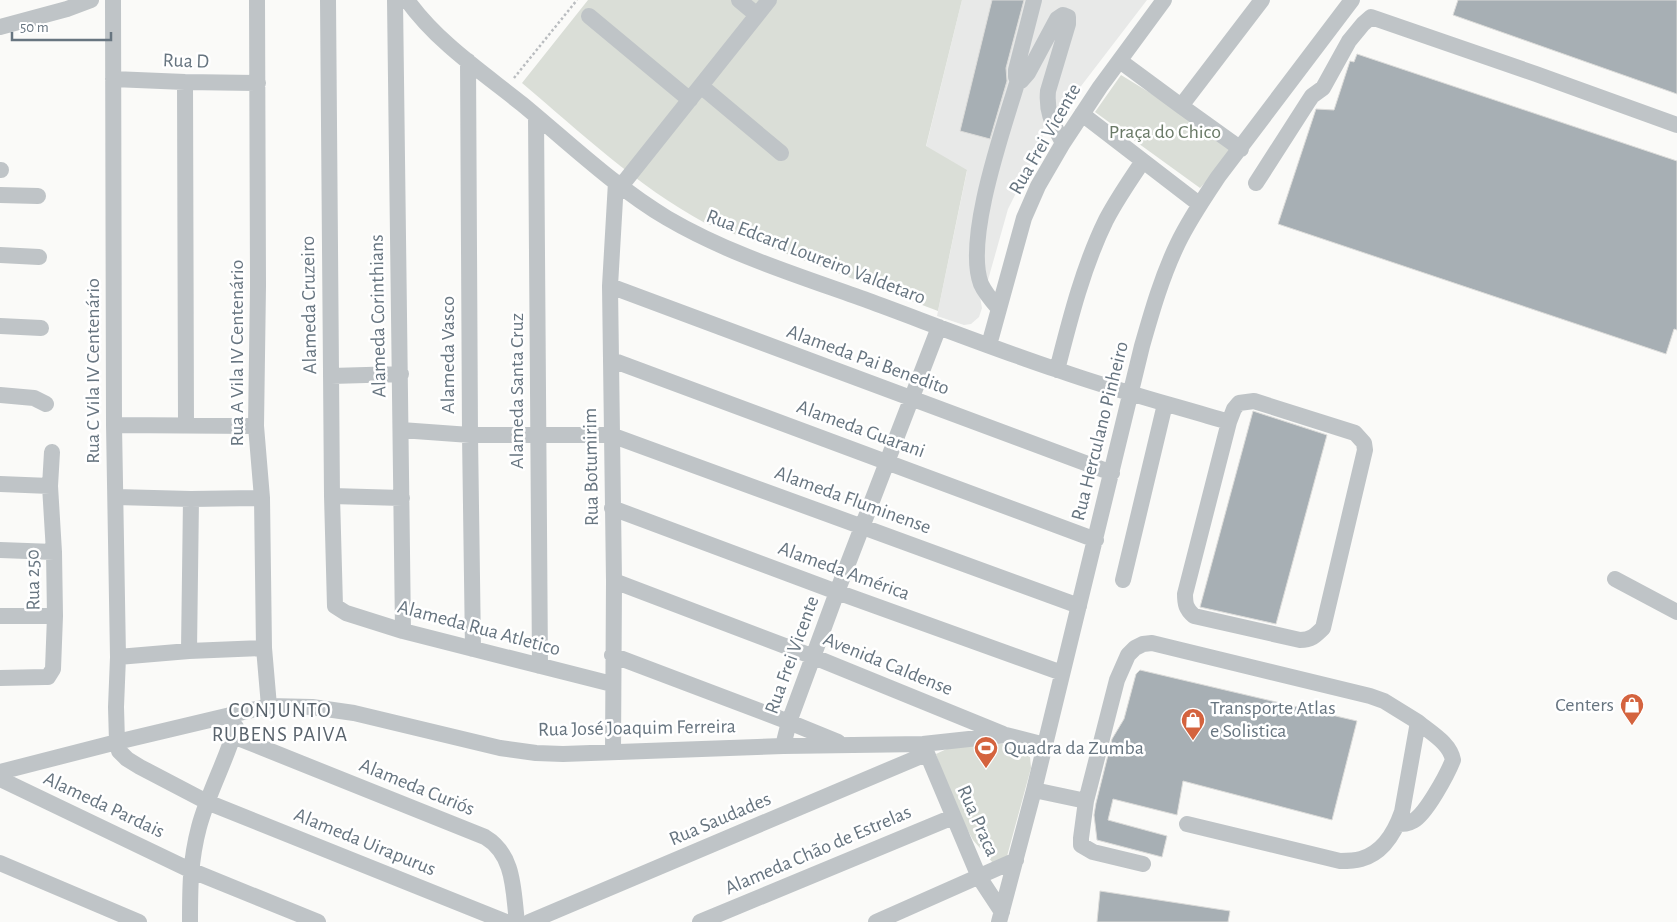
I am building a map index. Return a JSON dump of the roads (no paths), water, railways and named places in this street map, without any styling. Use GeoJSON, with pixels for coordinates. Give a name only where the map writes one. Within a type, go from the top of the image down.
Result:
{"type":"FeatureCollection","features":[{"type":"Feature","properties":{"kind":"street"},"geometry":{"type":"LineString","coordinates":[[0,27],[67,9],[91,0]]}},
{"type":"Feature","properties":{"kind":"street","name":"Rua C Vila IV Centenário"},"geometry":{"type":"LineString","coordinates":[[113,0],[114,425],[118,657],[116,707],[118,742]]}},
{"type":"Feature","properties":{"kind":"street","name":"Rua A Vila IV Centenário"},"geometry":{"type":"LineString","coordinates":[[258,0],[256,426],[262,498],[264,648],[269,706]]}},
{"type":"Feature","properties":{"kind":"street","name":"Alameda Cruzeiro"},"geometry":{"type":"LineString","coordinates":[[328,0],[332,496],[334,603],[336,608]]}},
{"type":"Feature","properties":{"kind":"street","name":"Alameda Corinthians"},"geometry":{"type":"LineString","coordinates":[[395,0],[403,631]]}},
{"type":"Feature","properties":{"kind":"street","name":"Rua Edcard Loureiro Valdetaro"},"geometry":{"type":"LineString","coordinates":[[407,0],[432,29],[468,61],[619,184],[665,217],[695,234],[725,247],[1056,370],[1130,394],[1229,422]]}},
{"type":"Feature","properties":{"kind":"street"},"geometry":{"type":"LineString","coordinates":[[739,0],[758,15]]}},
{"type":"Feature","properties":{"kind":"street"},"geometry":{"type":"LineString","coordinates":[[619,184],[690,100],[769,0]]}},
{"type":"Feature","properties":{"kind":"street"},"geometry":{"type":"LineString","coordinates":[[999,309],[981,284],[977,254],[980,224],[987,186],[1018,80],[1016,70],[1034,0]]}},
{"type":"Feature","properties":{"kind":"street","name":"Rua Frei Vicente"},"geometry":{"type":"LineString","coordinates":[[989,345],[1024,218],[1038,186],[1082,114],[1164,0]]}},
{"type":"Feature","properties":{"kind":"street"},"geometry":{"type":"LineString","coordinates":[[1181,106],[1262,0]]}},
{"type":"Feature","properties":{"kind":"street","name":"Rua Herculano Pinheiro"},"geometry":{"type":"LineString","coordinates":[[1000,917],[1034,790],[1130,394],[1152,309],[1165,272],[1178,241],[1199,204],[1352,0]]}},
{"type":"Feature","properties":{"kind":"street"},"geometry":{"type":"LineString","coordinates":[[1018,80],[1022,81],[1028,73],[1057,19],[1061,15],[1068,17],[1068,24],[1047,100],[1050,118],[1063,143]]}},
{"type":"Feature","properties":{"kind":"street"},"geometry":{"type":"LineString","coordinates":[[589,16],[690,100]]}},
{"type":"Feature","properties":{"kind":"street"},"geometry":{"type":"LineString","coordinates":[[1256,183],[1312,96],[1323,88],[1349,41],[1363,24],[1371,18],[1536,74],[1677,125]]}},
{"type":"Feature","properties":{"kind":"street","name":"Alameda Vasco"},"geometry":{"type":"LineString","coordinates":[[468,61],[473,649]]}},
{"type":"Feature","properties":{"kind":"street"},"geometry":{"type":"LineString","coordinates":[[1120,61],[1240,148]]}},
{"type":"Feature","properties":{"kind":"street","name":"Rua D"},"geometry":{"type":"LineString","coordinates":[[113,79],[258,84]]}},
{"type":"Feature","properties":{"kind":"street"},"geometry":{"type":"LineString","coordinates":[[185,82],[186,425]]}},
{"type":"Feature","properties":{"kind":"street"},"geometry":{"type":"LineString","coordinates":[[701,86],[781,153]]}},
{"type":"Feature","properties":{"kind":"street"},"geometry":{"type":"LineString","coordinates":[[1082,114],[1199,204]]}},
{"type":"Feature","properties":{"kind":"street","name":"Alameda Santa Cruz"},"geometry":{"type":"LineString","coordinates":[[536,116],[540,666]]}},
{"type":"Feature","properties":{"kind":"street"},"geometry":{"type":"LineString","coordinates":[[1056,370],[1091,254],[1121,193],[1143,161]]}},
{"type":"Feature","properties":{"kind":"street","name":"Rua Botumirim"},"geometry":{"type":"LineString","coordinates":[[613,752],[612,655],[614,581],[610,286],[619,184]]}},
{"type":"Feature","properties":{"kind":"street"},"geometry":{"type":"LineString","coordinates":[[0,195],[38,196]]}},
{"type":"Feature","properties":{"kind":"street"},"geometry":{"type":"LineString","coordinates":[[0,255],[39,257]]}},
{"type":"Feature","properties":{"kind":"street","name":"Alameda Pai Benedito"},"geometry":{"type":"LineString","coordinates":[[610,286],[1112,473]]}},
{"type":"Feature","properties":{"kind":"street"},"geometry":{"type":"LineString","coordinates":[[0,326],[41,328]]}},
{"type":"Feature","properties":{"kind":"street","name":"Rua Frei Vicente"},"geometry":{"type":"LineString","coordinates":[[783,746],[837,592],[910,398],[939,327]]}},
{"type":"Feature","properties":{"kind":"street","name":"Alameda Guarani"},"geometry":{"type":"LineString","coordinates":[[612,360],[1096,540]]}},
{"type":"Feature","properties":{"kind":"street"},"geometry":{"type":"LineString","coordinates":[[332,376],[401,374]]}},
{"type":"Feature","properties":{"kind":"street"},"geometry":{"type":"LineString","coordinates":[[0,394],[34,398],[46,404]]}},
{"type":"Feature","properties":{"kind":"street"},"geometry":{"type":"LineString","coordinates":[[1254,402],[1356,433],[1364,443],[1365,450],[1322,628],[1315,636],[1308,640],[1300,640],[1194,616],[1188,610],[1185,603],[1185,594],[1229,422],[1234,409],[1239,403],[1254,402]]}},
{"type":"Feature","properties":{"kind":"street"},"geometry":{"type":"LineString","coordinates":[[1123,580],[1165,404]]}},
{"type":"Feature","properties":{"kind":"street"},"geometry":{"type":"LineString","coordinates":[[114,425],[256,426]]}},
{"type":"Feature","properties":{"kind":"street","name":"Alameda Fluminense"},"geometry":{"type":"LineString","coordinates":[[401,430],[470,435],[611,436],[1079,606]]}},
{"type":"Feature","properties":{"kind":"street","name":"Rua 250"},"geometry":{"type":"LineString","coordinates":[[0,678],[48,677],[51,674],[55,616],[50,486],[52,452]]}},
{"type":"Feature","properties":{"kind":"street"},"geometry":{"type":"LineString","coordinates":[[0,484],[50,486]]}},
{"type":"Feature","properties":{"kind":"street"},"geometry":{"type":"LineString","coordinates":[[332,496],[402,498]]}},
{"type":"Feature","properties":{"kind":"street"},"geometry":{"type":"LineString","coordinates":[[116,497],[262,498]]}},
{"type":"Feature","properties":{"kind":"street"},"geometry":{"type":"LineString","coordinates":[[189,651],[191,499]]}},
{"type":"Feature","properties":{"kind":"street","name":"Alameda América"},"geometry":{"type":"LineString","coordinates":[[612,508],[837,592],[1062,672]]}},
{"type":"Feature","properties":{"kind":"street"},"geometry":{"type":"LineString","coordinates":[[0,550],[54,552]]}},
{"type":"Feature","properties":{"kind":"street"},"geometry":{"type":"LineString","coordinates":[[1615,579],[1677,612]]}},
{"type":"Feature","properties":{"kind":"street","name":"Avenida Caldense"},"geometry":{"type":"LineString","coordinates":[[614,581],[814,657],[1006,735]]}},
{"type":"Feature","properties":{"kind":"street","name":"Alameda Rua Atletico"},"geometry":{"type":"LineString","coordinates":[[336,608],[403,631],[612,684]]}},
{"type":"Feature","properties":{"kind":"street"},"geometry":{"type":"LineString","coordinates":[[0,616],[55,616]]}},
{"type":"Feature","properties":{"kind":"street"},"geometry":{"type":"LineString","coordinates":[[1143,864],[1093,852],[1082,844],[1081,838],[1086,800],[1117,680],[1128,655],[1135,648],[1143,644],[1152,644],[1370,696],[1384,701],[1418,722],[1448,746],[1453,760],[1422,814],[1407,824],[1398,824]]}},
{"type":"Feature","properties":{"kind":"street"},"geometry":{"type":"LineString","coordinates":[[118,657],[189,651],[264,648]]}},
{"type":"Feature","properties":{"kind":"street"},"geometry":{"type":"LineString","coordinates":[[612,655],[790,722],[844,745]]}},
{"type":"Feature","properties":{"kind":"street","name":"Rua José Joaquim Ferreira"},"geometry":{"type":"LineString","coordinates":[[0,772],[269,706],[312,707],[354,712],[454,737],[518,750],[563,754],[844,745],[925,749],[1006,735],[1045,745]]}},
{"type":"Feature","properties":{"kind":"street"},"geometry":{"type":"LineString","coordinates":[[190,922],[190,870],[199,826],[233,736],[239,714]]}},
{"type":"Feature","properties":{"kind":"street"},"geometry":{"type":"LineString","coordinates":[[1187,824],[1340,861],[1359,860],[1386,843],[1394,834],[1402,812],[1418,722]]}},
{"type":"Feature","properties":{"kind":"street","name":"Alameda Curiós"},"geometry":{"type":"LineString","coordinates":[[233,736],[486,837],[499,848],[506,858],[511,872],[517,922]]}},
{"type":"Feature","properties":{"kind":"street","name":"Alameda Uirapurus"},"geometry":{"type":"LineString","coordinates":[[118,742],[119,751],[127,759],[207,802],[506,922]]}},
{"type":"Feature","properties":{"kind":"street","name":"Rua Praca"},"geometry":{"type":"LineString","coordinates":[[925,749],[979,877],[1000,917]]}},
{"type":"Feature","properties":{"kind":"street","name":"Rua Saudades"},"geometry":{"type":"LineString","coordinates":[[529,922],[925,749]]}},
{"type":"Feature","properties":{"kind":"street","name":"Alameda Pardais"},"geometry":{"type":"LineString","coordinates":[[0,779],[190,870],[318,922]]}},
{"type":"Feature","properties":{"kind":"street"},"geometry":{"type":"LineString","coordinates":[[1034,790],[1086,800]]}},
{"type":"Feature","properties":{"kind":"street","name":"Alameda Chão de Estrelas"},"geometry":{"type":"LineString","coordinates":[[700,922],[953,817]]}},
{"type":"Feature","properties":{"kind":"street"},"geometry":{"type":"LineString","coordinates":[[876,922],[1016,860]]}},
{"type":"Feature","properties":{"kind":"street"},"geometry":{"type":"LineString","coordinates":[[0,862],[139,922]]}},
{"type":"Feature","properties":{"kind":"place","name":"Centers"},"geometry":{"type":"Point","coordinates":[1632,726]}},
{"type":"Feature","properties":{"kind":"place","name":"Transporte Atlas e Solistica"},"geometry":{"type":"Point","coordinates":[1193,741]}},
{"type":"Feature","properties":{"kind":"place","name":"Quadra da Zumba"},"geometry":{"type":"Point","coordinates":[986,769]}},
{"type":"Feature","properties":{"kind":"district","name":"CONJUNTO RUBENS PAIVA"},"geometry":{"type":"Point","coordinates":[280,722]}},
{"type":"Feature","properties":{"kind":"park label","name":"Praça do Chico"},"geometry":{"type":"Point","coordinates":[1165,132]}}]}
